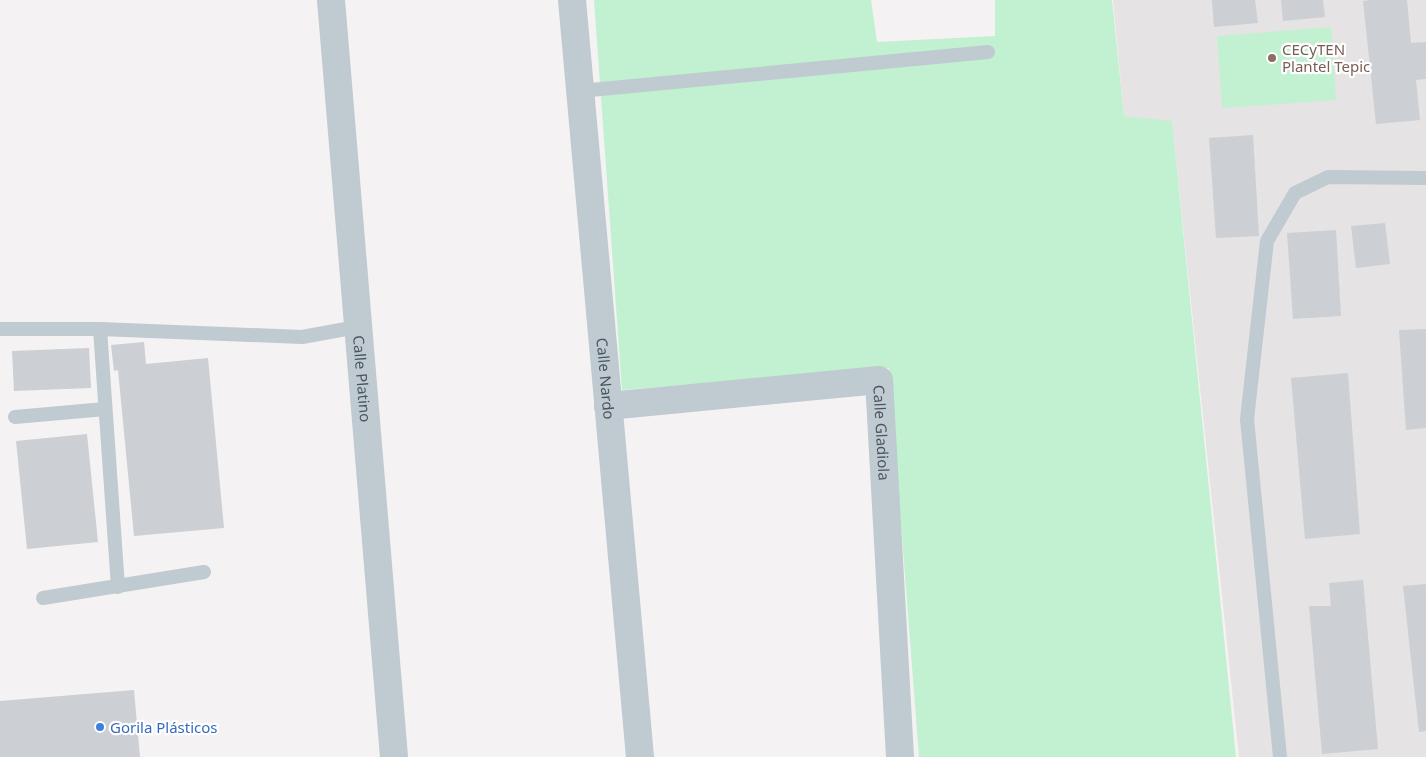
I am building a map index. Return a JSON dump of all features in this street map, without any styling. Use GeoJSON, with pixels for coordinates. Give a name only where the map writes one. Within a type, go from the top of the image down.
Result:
{"type":"FeatureCollection","features":[{"type":"Feature","properties":{"kind":"street","name":"Calle Platino"},"geometry":{"type":"LineString","coordinates":[[331,0],[394,757]]}},
{"type":"Feature","properties":{"kind":"street","name":"Calle Nardo"},"geometry":{"type":"LineString","coordinates":[[572,0],[640,757]]}},
{"type":"Feature","properties":{"kind":"street","name":"Calle Gladiola"},"geometry":{"type":"LineString","coordinates":[[608,406],[879,380],[900,757]]}},
{"type":"Feature","properties":{"kind":"lane"},"geometry":{"type":"LineString","coordinates":[[580,91],[988,52]]}},
{"type":"Feature","properties":{"kind":"lane"},"geometry":{"type":"LineString","coordinates":[[1280,757],[1247,419],[1268,241],[1295,193],[1328,177],[1426,178]]}},
{"type":"Feature","properties":{"kind":"lane"},"geometry":{"type":"LineString","coordinates":[[0,329],[100,329],[302,338],[358,327]]}},
{"type":"Feature","properties":{"kind":"lane"},"geometry":{"type":"LineString","coordinates":[[100,329],[118,587]]}},
{"type":"Feature","properties":{"kind":"lane"},"geometry":{"type":"LineString","coordinates":[[15,417],[106,410]]}},
{"type":"Feature","properties":{"kind":"lane"},"geometry":{"type":"LineString","coordinates":[[43,598],[204,572]]}},
{"type":"Feature","properties":{"kind":"shaded area"},"geometry":{"type":"Polygon","coordinates":[[[1113,0],[1426,0],[1426,757],[1239,757],[1172,122],[1124,116],[1113,0]]]}},
{"type":"Feature","properties":{"kind":"green space"},"geometry":{"type":"Polygon","coordinates":[[[594,0],[871,0],[877,42],[995,36],[995,0],[1112,0],[1124,116],[1172,121],[1236,757],[919,757],[889,368],[622,390],[594,0]]]}},
{"type":"Feature","properties":{"kind":"green space"},"geometry":{"type":"Polygon","coordinates":[[[1331,27],[1336,100],[1222,108],[1217,36],[1331,27]]]}},
{"type":"Feature","properties":{"kind":"building"},"geometry":{"type":"Polygon","coordinates":[[[1212,0],[1255,0],[1258,23],[1214,27],[1212,0]]]}},
{"type":"Feature","properties":{"kind":"building"},"geometry":{"type":"Polygon","coordinates":[[[1281,0],[1323,0],[1325,17],[1283,21],[1281,0]]]}},
{"type":"Feature","properties":{"kind":"building"},"geometry":{"type":"Polygon","coordinates":[[[1407,0],[1411,43],[1426,42],[1426,79],[1416,80],[1420,120],[1376,124],[1363,1],[1407,0]]]}},
{"type":"Feature","properties":{"kind":"building"},"geometry":{"type":"Polygon","coordinates":[[[1253,135],[1259,236],[1216,238],[1209,138],[1253,135]]]}},
{"type":"Feature","properties":{"kind":"building"},"geometry":{"type":"Polygon","coordinates":[[[1385,223],[1390,264],[1356,268],[1351,226],[1385,223]]]}},
{"type":"Feature","properties":{"kind":"building"},"geometry":{"type":"Polygon","coordinates":[[[1336,230],[1341,316],[1293,319],[1287,233],[1336,230]]]}},
{"type":"Feature","properties":{"kind":"building"},"geometry":{"type":"Polygon","coordinates":[[[1426,329],[1426,428],[1406,430],[1399,330],[1426,329]]]}},
{"type":"Feature","properties":{"kind":"building"},"geometry":{"type":"Polygon","coordinates":[[[144,342],[146,364],[208,358],[224,528],[134,536],[118,370],[114,371],[111,345],[144,342]]]}},
{"type":"Feature","properties":{"kind":"building"},"geometry":{"type":"Polygon","coordinates":[[[89,348],[91,388],[14,391],[12,351],[89,348]]]}},
{"type":"Feature","properties":{"kind":"building"},"geometry":{"type":"Polygon","coordinates":[[[1348,373],[1360,534],[1305,539],[1291,378],[1348,373]]]}},
{"type":"Feature","properties":{"kind":"building"},"geometry":{"type":"Polygon","coordinates":[[[87,434],[98,542],[27,549],[16,441],[87,434]]]}},
{"type":"Feature","properties":{"kind":"building"},"geometry":{"type":"Polygon","coordinates":[[[1363,580],[1378,749],[1322,754],[1309,606],[1331,606],[1329,583],[1363,580]]]}},
{"type":"Feature","properties":{"kind":"building"},"geometry":{"type":"Polygon","coordinates":[[[1426,584],[1426,731],[1419,732],[1403,586],[1426,584]]]}},
{"type":"Feature","properties":{"kind":"building"},"geometry":{"type":"Polygon","coordinates":[[[134,690],[140,757],[0,757],[0,701],[134,690]]]}},
{"type":"Feature","properties":{"kind":"place","name":"CECyTEN Plantel Tepic"},"geometry":{"type":"Point","coordinates":[1272,58]}},
{"type":"Feature","properties":{"kind":"place","name":"Gorila Plásticos"},"geometry":{"type":"Point","coordinates":[100,727]}}]}
